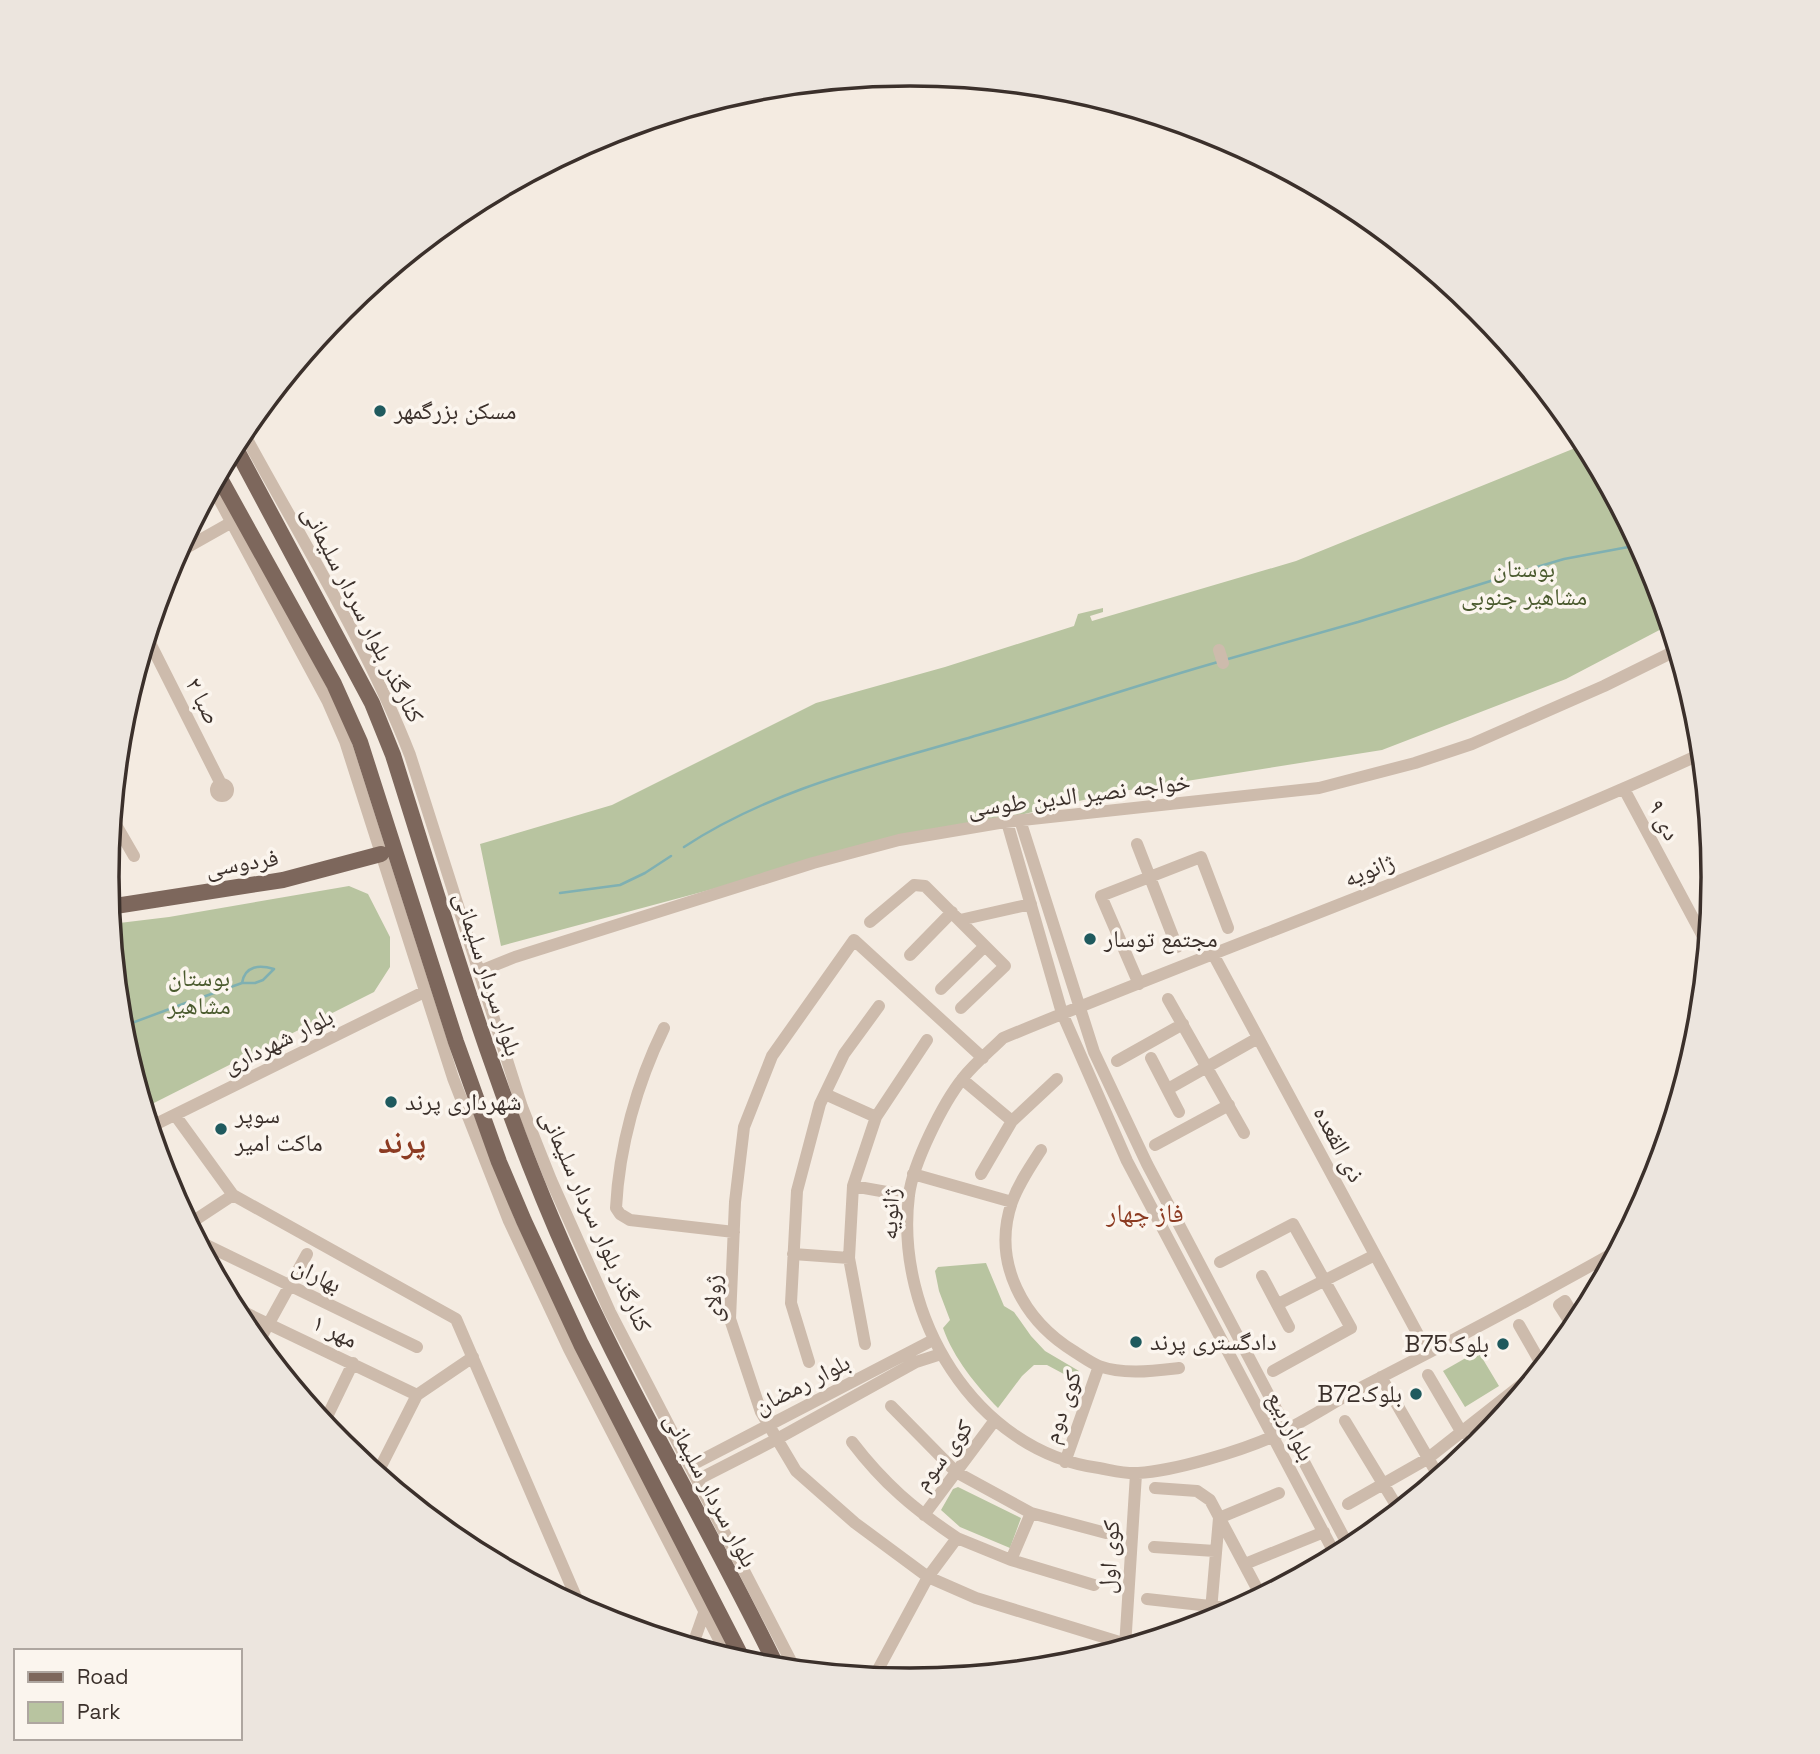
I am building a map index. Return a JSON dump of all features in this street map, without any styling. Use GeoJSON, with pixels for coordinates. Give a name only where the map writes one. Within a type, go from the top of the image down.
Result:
{"type":"FeatureCollection","features":[{"type":"Feature","properties":{"kind":"main road","name":"بلوار سردار سلیمانی"},"geometry":{"type":"LineString","coordinates":[[240,456],[372,704],[393,755],[453,946],[521,1146],[588,1299],[771,1655]]}},
{"type":"Feature","properties":{"kind":"main road","name":"بلوار سردار سلیمانی"},"geometry":{"type":"LineString","coordinates":[[223,484],[334,684],[360,742],[456,1042],[499,1162],[524,1221],[570,1322],[737,1649]]}},
{"type":"Feature","properties":{"kind":"main road","name":"فردوسی"},"geometry":{"type":"LineString","coordinates":[[120,906],[283,880],[381,855]]}},
{"type":"Feature","properties":{"kind":"street","name":"کنارگذر بلوار سردار سلیمانی"},"geometry":{"type":"LineString","coordinates":[[249,442],[367,657],[394,712],[522,1107],[551,1180],[610,1312],[789,1658]]}},
{"type":"Feature","properties":{"kind":"street"},"geometry":{"type":"LineString","coordinates":[[276,493],[281,531],[311,555]]}},
{"type":"Feature","properties":{"kind":"street"},"geometry":{"type":"LineString","coordinates":[[217,495],[328,702],[358,776],[453,1078],[509,1221],[538,1286],[721,1645]]}},
{"type":"Feature","properties":{"kind":"street"},"geometry":{"type":"LineString","coordinates":[[192,544],[232,522]]}},
{"type":"Feature","properties":{"kind":"street","name":"صبا ۲"},"geometry":{"type":"LineString","coordinates":[[153,649],[221,785]]}},
{"type":"Feature","properties":{"kind":"street","name":"خواجه نصیر الدین طوسی"},"geometry":{"type":"LineString","coordinates":[[480,971],[514,957],[813,863],[899,840],[1014,821],[1319,788],[1415,763],[1472,744],[1604,686],[1669,654]]}},
{"type":"Feature","properties":{"kind":"street","name":"ژانویه"},"geometry":{"type":"LineString","coordinates":[[1603,1259],[1272,1436],[1187,1464],[1136,1474],[1065,1462],[1032,1448],[995,1420],[963,1387],[940,1346],[909,1267],[909,1196],[913,1174],[935,1124],[962,1079],[1003,1038],[1624,789],[1692,758]]}},
{"type":"Feature","properties":{"kind":"street","name":"۹ دی"},"geometry":{"type":"LineString","coordinates":[[1624,789],[1700,931]]}},
{"type":"Feature","properties":{"kind":"street","name":"بلوارربیع"},"geometry":{"type":"LineString","coordinates":[[1014,821],[1031,904],[1062,1013],[1133,1172],[1331,1547]]}},
{"type":"Feature","properties":{"kind":"street","name":"بلوارربیع"},"geometry":{"type":"LineString","coordinates":[[1014,821],[1094,1052],[1147,1164],[1344,1538]]}},
{"type":"Feature","properties":{"kind":"street"},"geometry":{"type":"LineString","coordinates":[[120,832],[134,856]]}},
{"type":"Feature","properties":{"kind":"street"},"geometry":{"type":"LineString","coordinates":[[1137,844],[1177,947]]}},
{"type":"Feature","properties":{"kind":"street"},"geometry":{"type":"LineString","coordinates":[[1139,984],[1101,896],[1201,857],[1228,928]]}},
{"type":"Feature","properties":{"kind":"street"},"geometry":{"type":"LineString","coordinates":[[870,922],[914,884],[925,886],[1005,966],[961,1008]]}},
{"type":"Feature","properties":{"kind":"street"},"geometry":{"type":"LineString","coordinates":[[910,955],[956,916],[1031,904]]}},
{"type":"Feature","properties":{"kind":"street"},"geometry":{"type":"LineString","coordinates":[[399,913],[422,938]]}},
{"type":"Feature","properties":{"kind":"street","name":"ژولای"},"geometry":{"type":"LineString","coordinates":[[983,1058],[854,940],[772,1056],[744,1127],[734,1232],[730,1319],[761,1412],[796,1471],[855,1524],[928,1577],[976,1598],[1114,1641]]}},
{"type":"Feature","properties":{"kind":"street"},"geometry":{"type":"LineString","coordinates":[[941,989],[985,946]]}},
{"type":"Feature","properties":{"kind":"street","name":"ذی القعده"},"geometry":{"type":"LineString","coordinates":[[1213,954],[1428,1353]]}},
{"type":"Feature","properties":{"kind":"street","name":"بلوار شهرداری"},"geometry":{"type":"LineString","coordinates":[[159,1123],[424,992]]}},
{"type":"Feature","properties":{"kind":"street"},"geometry":{"type":"LineString","coordinates":[[1168,999],[1244,1133]]}},
{"type":"Feature","properties":{"kind":"street"},"geometry":{"type":"LineString","coordinates":[[809,1362],[791,1303],[797,1191],[820,1104],[844,1054],[878,1006]]}},
{"type":"Feature","properties":{"kind":"street"},"geometry":{"type":"LineString","coordinates":[[1117,1061],[1183,1024]]}},
{"type":"Feature","properties":{"kind":"street"},"geometry":{"type":"LineString","coordinates":[[664,1028],[649,1059],[635,1100],[625,1144],[616,1208],[630,1220],[734,1232]]}},
{"type":"Feature","properties":{"kind":"street"},"geometry":{"type":"LineString","coordinates":[[1168,1089],[1258,1038]]}},
{"type":"Feature","properties":{"kind":"street"},"geometry":{"type":"LineString","coordinates":[[865,1343],[849,1258],[853,1186],[876,1117],[927,1040]]}},
{"type":"Feature","properties":{"kind":"street"},"geometry":{"type":"LineString","coordinates":[[1151,1058],[1180,1112]]}},
{"type":"Feature","properties":{"kind":"street"},"geometry":{"type":"LineString","coordinates":[[962,1079],[1012,1121]]}},
{"type":"Feature","properties":{"kind":"street"},"geometry":{"type":"LineString","coordinates":[[981,1174],[1012,1121],[1057,1079]]}},
{"type":"Feature","properties":{"kind":"street"},"geometry":{"type":"LineString","coordinates":[[825,1094],[876,1117]]}},
{"type":"Feature","properties":{"kind":"street"},"geometry":{"type":"LineString","coordinates":[[1155,1145],[1229,1105]]}},
{"type":"Feature","properties":{"kind":"street"},"geometry":{"type":"LineString","coordinates":[[522,1107],[521,1146],[551,1180]]}},
{"type":"Feature","properties":{"kind":"street"},"geometry":{"type":"LineString","coordinates":[[175,1115],[233,1195],[456,1319],[574,1593]]}},
{"type":"Feature","properties":{"kind":"street"},"geometry":{"type":"LineString","coordinates":[[1041,1150],[1012,1202],[1006,1238],[1007,1264],[1018,1293],[1033,1316],[1053,1338],[1099,1366],[1145,1372],[1179,1368]]}},
{"type":"Feature","properties":{"kind":"street"},"geometry":{"type":"LineString","coordinates":[[1133,1172],[1147,1164]]}},
{"type":"Feature","properties":{"kind":"street"},"geometry":{"type":"LineString","coordinates":[[913,1174],[1012,1202]]}},
{"type":"Feature","properties":{"kind":"street"},"geometry":{"type":"LineString","coordinates":[[853,1186],[909,1196]]}},
{"type":"Feature","properties":{"kind":"street"},"geometry":{"type":"LineString","coordinates":[[196,1219],[233,1195]]}},
{"type":"Feature","properties":{"kind":"street"},"geometry":{"type":"LineString","coordinates":[[1220,1262],[1293,1224],[1351,1328],[1273,1371]]}},
{"type":"Feature","properties":{"kind":"street","name":"بهاران"},"geometry":{"type":"LineString","coordinates":[[211,1247],[417,1347]]}},
{"type":"Feature","properties":{"kind":"street"},"geometry":{"type":"LineString","coordinates":[[263,1332],[306,1254]]}},
{"type":"Feature","properties":{"kind":"street"},"geometry":{"type":"LineString","coordinates":[[793,1254],[849,1258]]}},
{"type":"Feature","properties":{"kind":"street"},"geometry":{"type":"LineString","coordinates":[[1278,1304],[1375,1255]]}},
{"type":"Feature","properties":{"kind":"street"},"geometry":{"type":"LineString","coordinates":[[1262,1276],[1289,1327]]}},
{"type":"Feature","properties":{"kind":"street","name":"مهر ۱"},"geometry":{"type":"LineString","coordinates":[[251,1315],[417,1395]]}},
{"type":"Feature","properties":{"kind":"street"},"geometry":{"type":"LineString","coordinates":[[1520,1325],[1537,1360]]}},
{"type":"Feature","properties":{"kind":"street","name":"بلوار رمضان"},"geometry":{"type":"LineString","coordinates":[[690,1466],[769,1425],[940,1346]]}},
{"type":"Feature","properties":{"kind":"street","name":"بلوار رمضان"},"geometry":{"type":"LineString","coordinates":[[697,1480],[777,1439],[940,1346]]}},
{"type":"Feature","properties":{"kind":"street"},"geometry":{"type":"LineString","coordinates":[[381,1465],[417,1395],[472,1357]]}},
{"type":"Feature","properties":{"kind":"street"},"geometry":{"type":"LineString","coordinates":[[329,1413],[354,1363]]}},
{"type":"Feature","properties":{"kind":"street","name":"کوی دوم"},"geometry":{"type":"LineString","coordinates":[[1065,1462],[1099,1366]]}},
{"type":"Feature","properties":{"kind":"street"},"geometry":{"type":"LineString","coordinates":[[1428,1375],[1473,1432]]}},
{"type":"Feature","properties":{"kind":"street"},"geometry":{"type":"LineString","coordinates":[[1381,1377],[1434,1470]]}},
{"type":"Feature","properties":{"kind":"street"},"geometry":{"type":"LineString","coordinates":[[891,1406],[956,1472],[1031,1513],[1106,1533]]}},
{"type":"Feature","properties":{"kind":"street"},"geometry":{"type":"LineString","coordinates":[[1348,1504],[1427,1459],[1492,1412]]}},
{"type":"Feature","properties":{"kind":"street","name":"کوی سوم"},"geometry":{"type":"LineString","coordinates":[[924,1516],[995,1420]]}},
{"type":"Feature","properties":{"kind":"street"},"geometry":{"type":"LineString","coordinates":[[1345,1421],[1394,1503]]}},
{"type":"Feature","properties":{"kind":"street"},"geometry":{"type":"LineString","coordinates":[[852,1442],[877,1474],[924,1516],[957,1538],[1011,1560],[1094,1585]]}},
{"type":"Feature","properties":{"kind":"street","name":"کوی اول"},"geometry":{"type":"LineString","coordinates":[[1126,1637],[1136,1474]]}},
{"type":"Feature","properties":{"kind":"street"},"geometry":{"type":"LineString","coordinates":[[1155,1488],[1197,1491],[1210,1500],[1257,1588]]}},
{"type":"Feature","properties":{"kind":"street"},"geometry":{"type":"LineString","coordinates":[[1219,1518],[1279,1493]]}},
{"type":"Feature","properties":{"kind":"street"},"geometry":{"type":"LineString","coordinates":[[648,1501],[670,1517],[668,1541]]}},
{"type":"Feature","properties":{"kind":"street"},"geometry":{"type":"LineString","coordinates":[[1011,1560],[1031,1513]]}},
{"type":"Feature","properties":{"kind":"street"},"geometry":{"type":"LineString","coordinates":[[1211,1609],[1219,1518]]}},
{"type":"Feature","properties":{"kind":"street"},"geometry":{"type":"LineString","coordinates":[[1245,1564],[1324,1532]]}},
{"type":"Feature","properties":{"kind":"street"},"geometry":{"type":"LineString","coordinates":[[879,1667],[928,1577],[957,1538]]}},
{"type":"Feature","properties":{"kind":"street"},"geometry":{"type":"LineString","coordinates":[[1154,1547],[1215,1551]]}},
{"type":"Feature","properties":{"kind":"street"},"geometry":{"type":"LineString","coordinates":[[1147,1599],[1217,1606]]}},
{"type":"Feature","properties":{"kind":"street"},"geometry":{"type":"LineString","coordinates":[[695,1638],[705,1613]]}},
{"type":"Feature","properties":{"kind":"green space","name":"بوستان مشاهیر جنوبی"},"geometry":{"type":"Polygon","coordinates":[[[1575,448],[1620,527],[1661,629],[1566,679],[1382,750],[1117,792],[739,882],[501,946],[480,844],[612,805],[816,703],[945,667],[1074,626],[1078,614],[1103,608],[1103,612],[1090,616],[1092,621],[1296,561],[1575,448]]]}},
{"type":"Feature","properties":{"kind":"green space","name":"بوستان مشاهیر"},"geometry":{"type":"Polygon","coordinates":[[[349,886],[368,894],[390,937],[390,967],[374,992],[153,1104],[134,1031],[120,923],[349,886]]]}},
{"type":"Feature","properties":{"kind":"green space"},"geometry":{"type":"Polygon","coordinates":[[[986,1263],[1004,1306],[1014,1312],[1045,1351],[1079,1371],[1079,1379],[1075,1380],[1047,1365],[1034,1365],[1022,1376],[998,1408],[974,1381],[959,1361],[943,1328],[950,1320],[935,1271],[938,1267],[986,1263]]]}},
{"type":"Feature","properties":{"kind":"green space"},"geometry":{"type":"Polygon","coordinates":[[[1478,1351],[1499,1386],[1465,1407],[1443,1371],[1478,1351]]]}},
{"type":"Feature","properties":{"kind":"green space"},"geometry":{"type":"Polygon","coordinates":[[[958,1487],[1021,1518],[1010,1548],[960,1527],[941,1510],[953,1489],[958,1487]]]}},
{"type":"Feature","properties":{"kind":"waterway"},"geometry":{"type":"LineString","coordinates":[[1228,659],[1564,559],[1629,547]]}},
{"type":"Feature","properties":{"kind":"waterway"},"geometry":{"type":"LineString","coordinates":[[684,847],[755,808],[830,779],[1218,662]]}},
{"type":"Feature","properties":{"kind":"waterway"},"geometry":{"type":"LineString","coordinates":[[560,893],[620,885],[671,856]]}},
{"type":"Feature","properties":{"kind":"waterway"},"geometry":{"type":"LineString","coordinates":[[242,983],[246,973],[254,968],[274,969]]}},
{"type":"Feature","properties":{"kind":"waterway"},"geometry":{"type":"LineString","coordinates":[[200,998],[242,983],[263,980],[274,969]]}},
{"type":"Feature","properties":{"kind":"waterway"},"geometry":{"type":"LineString","coordinates":[[133,1023],[191,1001]]}},
{"type":"Feature","properties":{"kind":"place","name":"مسکن بزرگمهر"},"geometry":{"type":"Point","coordinates":[380,411]}},
{"type":"Feature","properties":{"kind":"place","name":"مجتمع توسار"},"geometry":{"type":"Point","coordinates":[1090,939]}},
{"type":"Feature","properties":{"kind":"place","name":"شهرداری پرند"},"geometry":{"type":"Point","coordinates":[391,1102]}},
{"type":"Feature","properties":{"kind":"place","name":"سوپر ماکت امیر"},"geometry":{"type":"Point","coordinates":[221,1129]}},
{"type":"Feature","properties":{"kind":"place","name":"دادگستری پرند"},"geometry":{"type":"Point","coordinates":[1136,1342]}},
{"type":"Feature","properties":{"kind":"place","name":"B75بلوک"},"geometry":{"type":"Point","coordinates":[1503,1344]}},
{"type":"Feature","properties":{"kind":"place","name":"B72بلوک"},"geometry":{"type":"Point","coordinates":[1416,1394]}},
{"type":"Feature","properties":{"kind":"district","name":"پرند"},"geometry":{"type":"Point","coordinates":[402,1142]}},
{"type":"Feature","properties":{"kind":"district","name":"فاز چهار"},"geometry":{"type":"Point","coordinates":[1145,1213]}}]}
